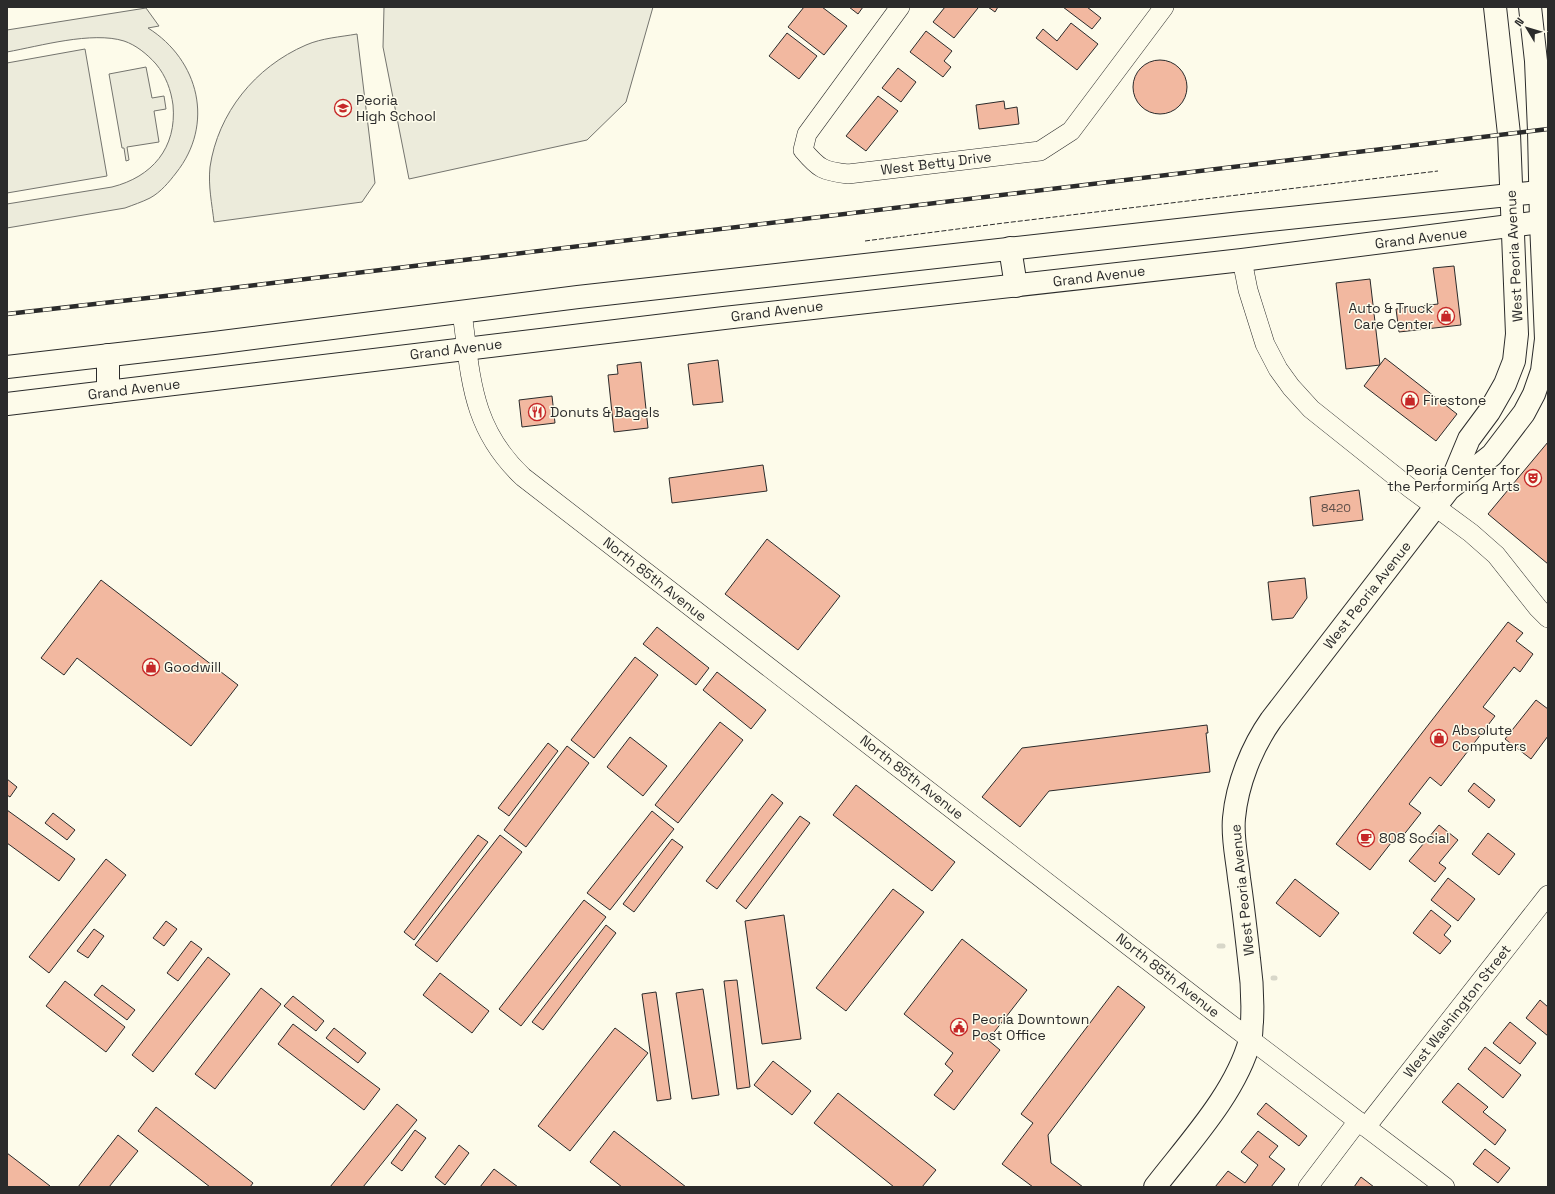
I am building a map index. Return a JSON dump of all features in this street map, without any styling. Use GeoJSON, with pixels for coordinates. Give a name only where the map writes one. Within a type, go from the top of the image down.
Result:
{"type":"FeatureCollection","features":[{"type":"Feature","properties":{"kind":"main road","name":"West Peoria Avenue"},"geometry":{"type":"LineString","coordinates":[[1449,488],[1469,439],[1489,412],[1505,384],[1514,361],[1517,334],[1509,134],[1495,7]]}},
{"type":"Feature","properties":{"kind":"main road","name":"West Peoria Avenue"},"geometry":{"type":"LineString","coordinates":[[1155,1187],[1214,1110],[1229,1087],[1241,1066],[1250,1039],[1252,1008],[1251,979],[1234,842],[1234,818],[1238,796],[1245,773],[1260,737],[1271,720],[1449,488],[1492,455],[1524,413],[1545,371],[1544,191],[1536,61],[1530,7]]}},
{"type":"Feature","properties":{"kind":"main road"},"geometry":{"type":"LineString","coordinates":[[7,367],[214,343],[578,297],[1010,248],[1544,191]]}},
{"type":"Feature","properties":{"kind":"main road","name":"Grand Avenue"},"geometry":{"type":"LineString","coordinates":[[7,404],[842,304],[1242,260],[1544,222]]}},
{"type":"Feature","properties":{"kind":"main road"},"geometry":{"type":"LineString","coordinates":[[1010,248],[1016,286]]}},
{"type":"Feature","properties":{"kind":"main road"},"geometry":{"type":"LineString","coordinates":[[108,355],[108,392]]}},
{"type":"Feature","properties":{"kind":"street","name":"West Betty Drive"},"geometry":{"type":"LineString","coordinates":[[900,7],[807,134],[803,150],[815,164],[829,172],[848,174],[1040,150],[1071,131],[1164,7]]}},
{"type":"Feature","properties":{"kind":"street"},"geometry":{"type":"LineString","coordinates":[[1242,260],[1248,290],[1265,344],[1278,369],[1290,387],[1311,409],[1410,488],[1471,533],[1496,555],[1538,608],[1548,618]]}},
{"type":"Feature","properties":{"kind":"street","name":"North 85th Avenue"},"geometry":{"type":"LineString","coordinates":[[462,312],[470,376],[477,406],[485,428],[497,449],[510,466],[1250,1039],[1445,1187]]}},
{"type":"Feature","properties":{"kind":"street","name":"West Washington Street"},"geometry":{"type":"LineString","coordinates":[[1308,1187],[1362,1124],[1548,895]]}},
{"type":"Feature","properties":{"kind":"shaded area"},"geometry":{"type":"Polygon","coordinates":[[[384,7],[653,7],[626,102],[587,140],[409,179],[383,47],[384,7]]]}},
{"type":"Feature","properties":{"kind":"shaded area"},"geometry":{"type":"Polygon","coordinates":[[[146,8],[159,26],[148,28],[165,41],[179,57],[190,75],[196,94],[198,114],[195,134],[188,154],[176,173],[154,196],[125,208],[7,228],[7,204],[112,187],[139,176],[150,168],[166,147],[171,135],[173,105],[169,89],[160,69],[153,60],[133,45],[111,38],[97,38],[66,40],[7,52],[7,30],[146,8]]]}},
{"type":"Feature","properties":{"kind":"shaded area"},"geometry":{"type":"Polygon","coordinates":[[[357,34],[375,183],[362,202],[214,222],[210,188],[210,167],[214,147],[230,110],[242,94],[255,79],[288,54],[318,41],[357,34]]]}},
{"type":"Feature","properties":{"kind":"shaded area"},"geometry":{"type":"Polygon","coordinates":[[[85,49],[107,176],[7,193],[7,63],[85,49]]]}},
{"type":"Feature","properties":{"kind":"shaded area"},"geometry":{"type":"Polygon","coordinates":[[[146,67],[152,98],[164,96],[166,109],[154,111],[159,142],[127,147],[129,160],[126,161],[124,148],[122,148],[109,74],[146,67]]]}},
{"type":"Feature","properties":{"kind":"building"},"geometry":{"type":"Polygon","coordinates":[[[804,7],[822,7],[847,26],[824,55],[788,27],[804,7]]]}},
{"type":"Feature","properties":{"kind":"building"},"geometry":{"type":"Polygon","coordinates":[[[849,7],[863,7],[858,14],[849,7]]]}},
{"type":"Feature","properties":{"kind":"building"},"geometry":{"type":"Polygon","coordinates":[[[945,7],[978,8],[954,38],[933,22],[945,7]]]}},
{"type":"Feature","properties":{"kind":"building"},"geometry":{"type":"Polygon","coordinates":[[[988,7],[998,7],[995,12],[988,7]]]}},
{"type":"Feature","properties":{"kind":"building"},"geometry":{"type":"Polygon","coordinates":[[[1063,7],[1087,7],[1101,18],[1092,29],[1063,7]]]}},
{"type":"Feature","properties":{"kind":"building"},"geometry":{"type":"Polygon","coordinates":[[[1071,23],[1098,44],[1077,70],[1036,38],[1043,29],[1057,41],[1071,23]]]}},
{"type":"Feature","properties":{"kind":"building"},"geometry":{"type":"Polygon","coordinates":[[[926,31],[952,51],[944,61],[951,67],[943,77],[910,52],[926,31]]]}},
{"type":"Feature","properties":{"kind":"building"},"geometry":{"type":"Polygon","coordinates":[[[787,33],[817,56],[799,79],[769,56],[787,33]]]}},
{"type":"Feature","properties":{"kind":"building"},"geometry":{"type":"Polygon","coordinates":[[[1155,60],[1165,60],[1175,64],[1183,72],[1187,82],[1187,92],[1183,102],[1175,110],[1165,114],[1155,114],[1145,110],[1137,102],[1133,92],[1133,82],[1137,72],[1145,64],[1155,60]]]}},
{"type":"Feature","properties":{"kind":"building"},"geometry":{"type":"Polygon","coordinates":[[[898,68],[916,82],[901,102],[882,88],[898,68]]]}},
{"type":"Feature","properties":{"kind":"building"},"geometry":{"type":"Polygon","coordinates":[[[878,96],[898,111],[866,151],[846,136],[878,96]]]}},
{"type":"Feature","properties":{"kind":"building"},"geometry":{"type":"Polygon","coordinates":[[[1004,101],[1005,109],[1017,107],[1019,124],[979,129],[976,105],[1004,101]]]}},
{"type":"Feature","properties":{"kind":"building"},"geometry":{"type":"Polygon","coordinates":[[[1454,266],[1461,325],[1399,332],[1396,309],[1438,304],[1433,268],[1454,266]]]}},
{"type":"Feature","properties":{"kind":"building"},"geometry":{"type":"Polygon","coordinates":[[[1370,279],[1380,365],[1346,369],[1336,283],[1370,279]]]}},
{"type":"Feature","properties":{"kind":"building","name":"Firestone"},"geometry":{"type":"Polygon","coordinates":[[[1385,358],[1457,414],[1436,441],[1364,386],[1385,358]]]}},
{"type":"Feature","properties":{"kind":"building"},"geometry":{"type":"Polygon","coordinates":[[[718,360],[723,402],[693,405],[688,364],[718,360]]]}},
{"type":"Feature","properties":{"kind":"building"},"geometry":{"type":"Polygon","coordinates":[[[641,362],[648,428],[614,432],[608,375],[618,374],[617,365],[641,362]]]}},
{"type":"Feature","properties":{"kind":"building","name":"Donuts & Bagels"},"geometry":{"type":"Polygon","coordinates":[[[552,396],[555,423],[522,427],[519,400],[552,396]]]}},
{"type":"Feature","properties":{"kind":"building","name":"Peoria Center for the Performing Arts"},"geometry":{"type":"Polygon","coordinates":[[[1548,442],[1548,564],[1488,514],[1548,442]]]}},
{"type":"Feature","properties":{"kind":"building"},"geometry":{"type":"Polygon","coordinates":[[[763,465],[767,491],[672,503],[669,478],[763,465]]]}},
{"type":"Feature","properties":{"kind":"building"},"geometry":{"type":"Polygon","coordinates":[[[1359,490],[1363,520],[1313,526],[1310,497],[1359,490]]]}},
{"type":"Feature","properties":{"kind":"building"},"geometry":{"type":"Polygon","coordinates":[[[767,539],[840,596],[798,650],[725,594],[767,539]]]}},
{"type":"Feature","properties":{"kind":"building"},"geometry":{"type":"Polygon","coordinates":[[[1305,578],[1307,598],[1293,618],[1272,620],[1268,582],[1305,578]]]}},
{"type":"Feature","properties":{"kind":"building","name":"Goodwill"},"geometry":{"type":"Polygon","coordinates":[[[101,580],[238,685],[191,746],[77,658],[64,675],[41,658],[101,580]]]}},
{"type":"Feature","properties":{"kind":"building"},"geometry":{"type":"Polygon","coordinates":[[[1508,622],[1523,633],[1516,641],[1533,654],[1520,672],[1514,667],[1483,707],[1495,716],[1441,786],[1430,777],[1409,804],[1421,813],[1402,837],[1398,834],[1370,870],[1336,844],[1508,622]]]}},
{"type":"Feature","properties":{"kind":"building"},"geometry":{"type":"Polygon","coordinates":[[[657,627],[709,668],[696,685],[643,644],[657,627]]]}},
{"type":"Feature","properties":{"kind":"building"},"geometry":{"type":"Polygon","coordinates":[[[635,657],[658,675],[594,758],[571,740],[635,657]]]}},
{"type":"Feature","properties":{"kind":"building"},"geometry":{"type":"Polygon","coordinates":[[[717,672],[766,710],[751,729],[703,690],[717,672]]]}},
{"type":"Feature","properties":{"kind":"building"},"geometry":{"type":"Polygon","coordinates":[[[1536,700],[1548,709],[1548,736],[1531,759],[1505,739],[1536,700]]]}},
{"type":"Feature","properties":{"kind":"building"},"geometry":{"type":"Polygon","coordinates":[[[720,722],[743,740],[678,823],[655,805],[720,722]]]}},
{"type":"Feature","properties":{"kind":"building"},"geometry":{"type":"Polygon","coordinates":[[[1207,725],[1208,733],[1206,733],[1210,772],[1049,791],[1020,827],[982,797],[1022,748],[1207,725]]]}},
{"type":"Feature","properties":{"kind":"building"},"geometry":{"type":"Polygon","coordinates":[[[630,737],[667,766],[643,796],[607,767],[630,737]]]}},
{"type":"Feature","properties":{"kind":"building"},"geometry":{"type":"Polygon","coordinates":[[[548,743],[558,751],[509,816],[498,808],[548,743]]]}},
{"type":"Feature","properties":{"kind":"building"},"geometry":{"type":"Polygon","coordinates":[[[567,746],[589,763],[526,847],[504,830],[567,746]]]}},
{"type":"Feature","properties":{"kind":"building"},"geometry":{"type":"Polygon","coordinates":[[[7,779],[17,787],[10,797],[7,795],[7,779]]]}},
{"type":"Feature","properties":{"kind":"building"},"geometry":{"type":"Polygon","coordinates":[[[1474,783],[1495,800],[1489,808],[1468,791],[1474,783]]]}},
{"type":"Feature","properties":{"kind":"building"},"geometry":{"type":"Polygon","coordinates":[[[856,785],[955,862],[932,891],[833,815],[856,785]]]}},
{"type":"Feature","properties":{"kind":"building"},"geometry":{"type":"Polygon","coordinates":[[[772,794],[783,803],[717,889],[706,881],[772,794]]]}},
{"type":"Feature","properties":{"kind":"building"},"geometry":{"type":"Polygon","coordinates":[[[7,810],[75,859],[59,881],[7,843],[7,810]]]}},
{"type":"Feature","properties":{"kind":"building"},"geometry":{"type":"Polygon","coordinates":[[[652,811],[674,829],[610,910],[587,893],[652,811]]]}},
{"type":"Feature","properties":{"kind":"building"},"geometry":{"type":"Polygon","coordinates":[[[53,813],[75,830],[67,840],[45,823],[53,813]]]}},
{"type":"Feature","properties":{"kind":"building"},"geometry":{"type":"Polygon","coordinates":[[[800,816],[810,823],[746,909],[736,901],[800,816]]]}},
{"type":"Feature","properties":{"kind":"building"},"geometry":{"type":"Polygon","coordinates":[[[1439,825],[1458,840],[1439,863],[1446,868],[1435,882],[1409,861],[1439,825]]]}},
{"type":"Feature","properties":{"kind":"building"},"geometry":{"type":"Polygon","coordinates":[[[1488,833],[1515,854],[1499,875],[1472,854],[1488,833]]]}},
{"type":"Feature","properties":{"kind":"building"},"geometry":{"type":"Polygon","coordinates":[[[478,835],[488,842],[414,940],[404,932],[478,835]]]}},
{"type":"Feature","properties":{"kind":"building"},"geometry":{"type":"Polygon","coordinates":[[[500,835],[522,852],[437,962],[415,945],[500,835]]]}},
{"type":"Feature","properties":{"kind":"building"},"geometry":{"type":"Polygon","coordinates":[[[672,839],[683,847],[634,912],[623,904],[672,839]]]}},
{"type":"Feature","properties":{"kind":"building"},"geometry":{"type":"Polygon","coordinates":[[[106,859],[126,875],[49,973],[29,957],[106,859]]]}},
{"type":"Feature","properties":{"kind":"building"},"geometry":{"type":"Polygon","coordinates":[[[1448,878],[1475,899],[1458,921],[1431,900],[1448,878]]]}},
{"type":"Feature","properties":{"kind":"building"},"geometry":{"type":"Polygon","coordinates":[[[1295,879],[1339,913],[1320,937],[1276,903],[1295,879]]]}},
{"type":"Feature","properties":{"kind":"building"},"geometry":{"type":"Polygon","coordinates":[[[893,889],[924,912],[846,1011],[816,988],[893,889]]]}},
{"type":"Feature","properties":{"kind":"building"},"geometry":{"type":"Polygon","coordinates":[[[584,900],[606,917],[521,1026],[499,1009],[584,900]]]}},
{"type":"Feature","properties":{"kind":"building"},"geometry":{"type":"Polygon","coordinates":[[[1431,910],[1451,926],[1444,935],[1451,941],[1440,954],[1413,933],[1431,910]]]}},
{"type":"Feature","properties":{"kind":"building"},"geometry":{"type":"Polygon","coordinates":[[[784,915],[801,1039],[762,1044],[745,921],[784,915]]]}},
{"type":"Feature","properties":{"kind":"building"},"geometry":{"type":"Polygon","coordinates":[[[166,921],[177,929],[164,946],[153,938],[166,921]]]}},
{"type":"Feature","properties":{"kind":"building"},"geometry":{"type":"Polygon","coordinates":[[[606,925],[616,933],[543,1030],[532,1022],[606,925]]]}},
{"type":"Feature","properties":{"kind":"building"},"geometry":{"type":"Polygon","coordinates":[[[94,929],[104,936],[88,958],[77,951],[94,929]]]}},
{"type":"Feature","properties":{"kind":"building","name":"Peoria Downtown Post Office"},"geometry":{"type":"Polygon","coordinates":[[[962,939],[1027,990],[988,1040],[1000,1050],[954,1110],[934,1095],[953,1071],[945,1064],[953,1053],[904,1014],[962,939]]]}},
{"type":"Feature","properties":{"kind":"building"},"geometry":{"type":"Polygon","coordinates":[[[191,941],[202,949],[178,981],[167,973],[191,941]]]}},
{"type":"Feature","properties":{"kind":"building"},"geometry":{"type":"Polygon","coordinates":[[[208,957],[230,974],[153,1072],[132,1055],[208,957]]]}},
{"type":"Feature","properties":{"kind":"building"},"geometry":{"type":"Polygon","coordinates":[[[440,973],[489,1011],[472,1033],[423,995],[440,973]]]}},
{"type":"Feature","properties":{"kind":"building"},"geometry":{"type":"Polygon","coordinates":[[[737,980],[750,1087],[737,1089],[724,981],[737,980]]]}},
{"type":"Feature","properties":{"kind":"building"},"geometry":{"type":"Polygon","coordinates":[[[65,981],[125,1027],[106,1052],[46,1006],[65,981]]]}},
{"type":"Feature","properties":{"kind":"building"},"geometry":{"type":"Polygon","coordinates":[[[102,985],[135,1010],[127,1020],[94,995],[102,985]]]}},
{"type":"Feature","properties":{"kind":"building"},"geometry":{"type":"Polygon","coordinates":[[[1118,986],[1145,1007],[1048,1135],[1051,1163],[1083,1187],[1033,1187],[1002,1164],[1033,1123],[1021,1114],[1118,986]]]}},
{"type":"Feature","properties":{"kind":"building"},"geometry":{"type":"Polygon","coordinates":[[[261,988],[281,1004],[215,1089],[195,1074],[261,988]]]}},
{"type":"Feature","properties":{"kind":"building"},"geometry":{"type":"Polygon","coordinates":[[[703,989],[719,1095],[692,1099],[676,993],[703,989]]]}},
{"type":"Feature","properties":{"kind":"building"},"geometry":{"type":"Polygon","coordinates":[[[656,992],[671,1099],[657,1101],[642,994],[656,992]]]}},
{"type":"Feature","properties":{"kind":"building"},"geometry":{"type":"Polygon","coordinates":[[[293,996],[324,1021],[316,1031],[284,1006],[293,996]]]}},
{"type":"Feature","properties":{"kind":"building"},"geometry":{"type":"Polygon","coordinates":[[[1540,1000],[1548,1007],[1548,1036],[1526,1018],[1540,1000]]]}},
{"type":"Feature","properties":{"kind":"building"},"geometry":{"type":"Polygon","coordinates":[[[1510,1022],[1536,1043],[1520,1064],[1493,1043],[1510,1022]]]}},
{"type":"Feature","properties":{"kind":"building"},"geometry":{"type":"Polygon","coordinates":[[[293,1024],[380,1089],[364,1110],[278,1044],[293,1024]]]}},
{"type":"Feature","properties":{"kind":"building"},"geometry":{"type":"Polygon","coordinates":[[[334,1028],[366,1053],[358,1063],[326,1038],[334,1028]]]}},
{"type":"Feature","properties":{"kind":"building"},"geometry":{"type":"Polygon","coordinates":[[[615,1028],[648,1053],[570,1151],[538,1126],[615,1028]]]}},
{"type":"Feature","properties":{"kind":"building"},"geometry":{"type":"Polygon","coordinates":[[[1485,1047],[1521,1075],[1503,1098],[1468,1069],[1485,1047]]]}},
{"type":"Feature","properties":{"kind":"building"},"geometry":{"type":"Polygon","coordinates":[[[773,1061],[811,1091],[792,1115],[754,1085],[773,1061]]]}},
{"type":"Feature","properties":{"kind":"building"},"geometry":{"type":"Polygon","coordinates":[[[1458,1083],[1488,1107],[1483,1112],[1506,1130],[1495,1145],[1442,1102],[1458,1083]]]}},
{"type":"Feature","properties":{"kind":"building"},"geometry":{"type":"Polygon","coordinates":[[[838,1093],[936,1170],[922,1187],[894,1187],[814,1123],[838,1093]]]}},
{"type":"Feature","properties":{"kind":"building"},"geometry":{"type":"Polygon","coordinates":[[[1266,1103],[1307,1136],[1299,1146],[1257,1114],[1266,1103]]]}},
{"type":"Feature","properties":{"kind":"building"},"geometry":{"type":"Polygon","coordinates":[[[397,1104],[417,1120],[363,1187],[330,1187],[397,1104]]]}},
{"type":"Feature","properties":{"kind":"building"},"geometry":{"type":"Polygon","coordinates":[[[156,1107],[253,1183],[250,1187],[210,1187],[138,1131],[156,1107]]]}},
{"type":"Feature","properties":{"kind":"building"},"geometry":{"type":"Polygon","coordinates":[[[415,1130],[426,1138],[402,1171],[391,1163],[415,1130]]]}},
{"type":"Feature","properties":{"kind":"building"},"geometry":{"type":"Polygon","coordinates":[[[614,1131],[686,1187],[622,1187],[590,1162],[614,1131]]]}},
{"type":"Feature","properties":{"kind":"building"},"geometry":{"type":"Polygon","coordinates":[[[1258,1131],[1278,1146],[1269,1157],[1285,1169],[1271,1187],[1215,1187],[1228,1171],[1245,1183],[1258,1165],[1241,1152],[1258,1131]]]}},
{"type":"Feature","properties":{"kind":"building"},"geometry":{"type":"Polygon","coordinates":[[[118,1135],[138,1151],[109,1187],[78,1187],[118,1135]]]}},
{"type":"Feature","properties":{"kind":"building"},"geometry":{"type":"Polygon","coordinates":[[[459,1145],[469,1153],[445,1185],[435,1177],[459,1145]]]}},
{"type":"Feature","properties":{"kind":"building"},"geometry":{"type":"Polygon","coordinates":[[[1485,1149],[1510,1168],[1498,1183],[1473,1164],[1485,1149]]]}},
{"type":"Feature","properties":{"kind":"building"},"geometry":{"type":"Polygon","coordinates":[[[7,1153],[50,1186],[50,1187],[7,1187],[7,1153]]]}},
{"type":"Feature","properties":{"kind":"building"},"geometry":{"type":"Polygon","coordinates":[[[494,1169],[518,1187],[480,1187],[494,1169]]]}},
{"type":"Feature","properties":{"kind":"building"},"geometry":{"type":"Polygon","coordinates":[[[1361,1177],[1374,1187],[1354,1187],[1361,1177]]]}},
{"type":"Feature","properties":{"kind":"railway"},"geometry":{"type":"LineString","coordinates":[[7,314],[1548,129]]}},
{"type":"Feature","properties":{"kind":"fence"},"geometry":{"type":"LineString","coordinates":[[865,241],[1438,171]]}},
{"type":"Feature","properties":{"kind":"place","name":"Peoria High School"},"geometry":{"type":"Point","coordinates":[343,108]}},
{"type":"Feature","properties":{"kind":"place","name":"Auto & Truck Care Center"},"geometry":{"type":"Point","coordinates":[1446,316]}},
{"type":"Feature","properties":{"kind":"place","name":"Firestone"},"geometry":{"type":"Point","coordinates":[1410,400]}},
{"type":"Feature","properties":{"kind":"place","name":"Donuts & Bagels"},"geometry":{"type":"Point","coordinates":[537,412]}},
{"type":"Feature","properties":{"kind":"place","name":"Peoria Center for the Performing Arts"},"geometry":{"type":"Point","coordinates":[1533,478]}},
{"type":"Feature","properties":{"kind":"place","name":"Goodwill"},"geometry":{"type":"Point","coordinates":[151,667]}},
{"type":"Feature","properties":{"kind":"place","name":"Absolute Computers"},"geometry":{"type":"Point","coordinates":[1439,738]}},
{"type":"Feature","properties":{"kind":"place","name":"808 Social"},"geometry":{"type":"Point","coordinates":[1366,838]}},
{"type":"Feature","properties":{"kind":"place","name":"Peoria Downtown Post Office"},"geometry":{"type":"Point","coordinates":[959,1027]}}]}
